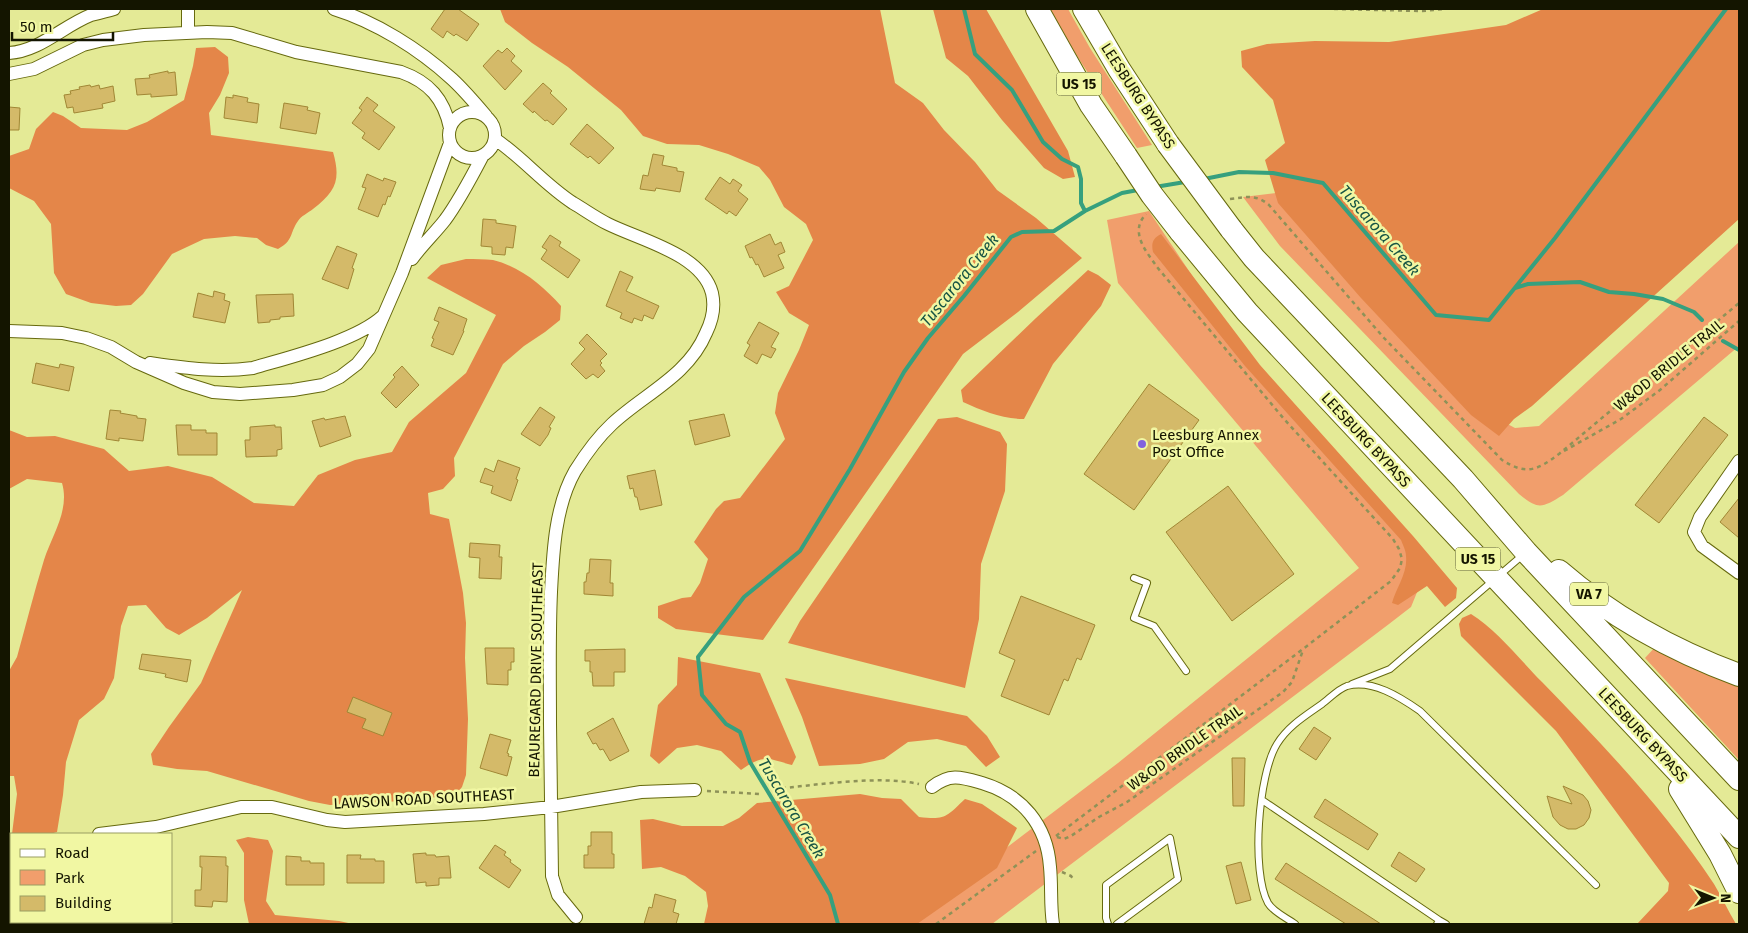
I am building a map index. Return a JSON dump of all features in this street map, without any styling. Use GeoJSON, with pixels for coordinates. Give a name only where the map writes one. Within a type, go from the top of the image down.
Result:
{"type":"FeatureCollection","features":[{"type":"Feature","properties":{"kind":"highway","name":"LEESBURG BYPASS"},"geometry":{"type":"LineString","coordinates":[[1037,9],[1091,105],[1152,195],[1247,312],[1739,837]]}},
{"type":"Feature","properties":{"kind":"highway","name":"LEESBURG BYPASS"},"geometry":{"type":"LineString","coordinates":[[1084,9],[1119,69],[1168,144],[1254,258],[1463,479],[1526,552],[1739,779]]}},
{"type":"Feature","properties":{"kind":"highway","name":"VA 7"},"geometry":{"type":"LineString","coordinates":[[1463,479],[1561,572],[1594,599],[1666,643],[1739,675]]}},
{"type":"Feature","properties":{"kind":"highway"},"geometry":{"type":"LineString","coordinates":[[1654,748],[1720,854],[1739,892]]}},
{"type":"Feature","properties":{"kind":"street"},"geometry":{"type":"LineString","coordinates":[[9,53],[43,43],[90,16],[114,9]]}},
{"type":"Feature","properties":{"kind":"street"},"geometry":{"type":"LineString","coordinates":[[188,9],[188,32]]}},
{"type":"Feature","properties":{"kind":"street"},"geometry":{"type":"LineString","coordinates":[[334,9],[369,24],[415,50],[452,79],[495,128],[495,139],[489,152],[482,157],[468,159],[459,155],[450,143]]}},
{"type":"Feature","properties":{"kind":"street"},"geometry":{"type":"LineString","coordinates":[[9,74],[34,69],[84,46],[103,40],[188,32],[232,33],[296,52],[388,69],[416,77],[428,86],[439,101],[446,114],[450,128],[450,143],[402,273],[369,349],[357,364],[340,377],[323,385],[293,390],[240,394],[213,392],[184,383],[136,362],[111,347],[86,338],[62,333],[9,331]]}},
{"type":"Feature","properties":{"kind":"street"},"geometry":{"type":"LineString","coordinates":[[450,128],[456,118],[462,114],[478,112],[486,116]]}},
{"type":"Feature","properties":{"kind":"street","name":"BEAUREGARD DRIVE SOUTHEAST"},"geometry":{"type":"LineString","coordinates":[[495,139],[512,151],[570,201],[607,223],[676,254],[703,276],[712,293],[713,311],[710,324],[697,350],[675,375],[612,424],[589,450],[574,474],[564,498],[558,523],[553,559],[550,623],[552,876],[558,895],[576,917]]}},
{"type":"Feature","properties":{"kind":"street"},"geometry":{"type":"LineString","coordinates":[[402,273],[419,248],[445,220],[482,157]]}},
{"type":"Feature","properties":{"kind":"street"},"geometry":{"type":"LineString","coordinates":[[136,362],[207,371],[253,368],[358,333],[374,324],[384,314]]}},
{"type":"Feature","properties":{"kind":"street"},"geometry":{"type":"LineString","coordinates":[[1739,461],[1700,517],[1694,532],[1702,546],[1739,573]]}},
{"type":"Feature","properties":{"kind":"street"},"geometry":{"type":"LineString","coordinates":[[932,786],[940,780],[954,776],[962,778],[997,788],[1017,800],[1028,812],[1047,843],[1051,867],[1053,924]]}},
{"type":"Feature","properties":{"kind":"street","name":"LAWSON ROAD SOUTHEAST"},"geometry":{"type":"LineString","coordinates":[[113,833],[156,830],[241,807],[272,807],[327,820],[345,822],[484,814],[551,807],[641,792],[695,790]]}},
{"type":"Feature","properties":{"kind":"lane"},"geometry":{"type":"LineString","coordinates":[[1295,924],[1269,905],[1261,885],[1258,827],[1266,776],[1276,745],[1292,725],[1346,686],[1390,669],[1526,552]]}},
{"type":"Feature","properties":{"kind":"lane"},"geometry":{"type":"LineString","coordinates":[[1134,578],[1147,583],[1134,618],[1154,626],[1186,671]]}},
{"type":"Feature","properties":{"kind":"lane"},"geometry":{"type":"LineString","coordinates":[[1346,686],[1370,686],[1397,695],[1420,711],[1596,885]]}},
{"type":"Feature","properties":{"kind":"lane"},"geometry":{"type":"LineString","coordinates":[[1262,800],[1438,922],[1446,924]]}},
{"type":"Feature","properties":{"kind":"lane"},"geometry":{"type":"LineString","coordinates":[[1108,924],[1106,918],[1106,885],[1170,838],[1178,879],[1117,924]]}},
{"type":"Feature","properties":{"kind":"path"},"geometry":{"type":"LineString","coordinates":[[1334,9],[1422,11],[1444,9]]}},
{"type":"Feature","properties":{"kind":"path"},"geometry":{"type":"LineString","coordinates":[[1541,467],[1739,304]]}},
{"type":"Feature","properties":{"kind":"path","name":"W&OD BRIDLE TRAIL"},"geometry":{"type":"LineString","coordinates":[[1559,454],[1621,419],[1660,390],[1739,321]]}},
{"type":"Feature","properties":{"kind":"path"},"geometry":{"type":"LineString","coordinates":[[1304,649],[1391,581]]}},
{"type":"Feature","properties":{"kind":"path","name":"W&OD BRIDLE TRAIL"},"geometry":{"type":"LineString","coordinates":[[1304,649],[1292,682],[1283,692],[1127,802],[1071,836],[1064,839],[1055,837],[1304,649]]}},
{"type":"Feature","properties":{"kind":"path"},"geometry":{"type":"LineString","coordinates":[[774,789],[878,781],[903,781],[932,786]]}},
{"type":"Feature","properties":{"kind":"path"},"geometry":{"type":"LineString","coordinates":[[695,790],[759,794]]}},
{"type":"Feature","properties":{"kind":"path"},"geometry":{"type":"LineString","coordinates":[[936,924],[1040,848]]}},
{"type":"Feature","properties":{"kind":"green space"},"geometry":{"type":"Polygon","coordinates":[[[1050,9],[1068,9],[1090,48],[1152,145],[1137,148],[1077,56],[1050,9]]]}},
{"type":"Feature","properties":{"kind":"green space"},"geometry":{"type":"Polygon","coordinates":[[[1300,190],[1500,420],[1515,428],[1539,426],[1739,242],[1739,346],[1563,495],[1545,505],[1536,505],[1519,494],[1280,246],[1243,197],[1300,190]]]}},
{"type":"Feature","properties":{"kind":"green space"},"geometry":{"type":"Polygon","coordinates":[[[1149,211],[1239,346],[1415,545],[1420,585],[1411,607],[992,924],[906,924],[1118,763],[1359,568],[1118,283],[1107,220],[1149,211]]]}},
{"type":"Feature","properties":{"kind":"green space"},"geometry":{"type":"Polygon","coordinates":[[[1657,645],[1739,684],[1739,760],[1645,658],[1657,645]]]}},
{"type":"Feature","properties":{"kind":"shaded area"},"geometry":{"type":"Polygon","coordinates":[[[500,9],[880,9],[895,83],[923,103],[997,190],[1036,218],[1082,258],[1018,312],[963,354],[763,640],[676,629],[658,618],[658,606],[691,597],[700,583],[708,559],[694,542],[716,509],[724,501],[740,498],[785,439],[775,413],[778,393],[809,325],[789,313],[776,292],[789,286],[813,240],[806,224],[784,207],[770,180],[759,167],[728,154],[699,145],[667,144],[643,136],[621,110],[568,67],[505,22],[500,9]]]}},
{"type":"Feature","properties":{"kind":"shaded area"},"geometry":{"type":"Polygon","coordinates":[[[933,9],[986,9],[1068,151],[1075,177],[1063,179],[1044,168],[1002,120],[968,76],[946,58],[933,9]]]}},
{"type":"Feature","properties":{"kind":"shaded area"},"geometry":{"type":"Polygon","coordinates":[[[1543,9],[1739,9],[1739,219],[1532,406],[1514,419],[1499,436],[1471,415],[1361,298],[1278,203],[1265,160],[1285,143],[1273,100],[1242,67],[1241,51],[1267,44],[1315,41],[1389,42],[1506,25],[1543,9]]]}},
{"type":"Feature","properties":{"kind":"shaded area"},"geometry":{"type":"Polygon","coordinates":[[[215,47],[228,57],[229,73],[220,95],[209,113],[211,135],[333,152],[336,178],[332,190],[321,203],[299,219],[287,243],[278,249],[266,245],[257,238],[235,236],[204,239],[172,254],[143,294],[131,305],[116,306],[91,303],[66,294],[54,273],[51,224],[34,201],[9,188],[9,156],[29,149],[36,129],[53,112],[81,128],[127,130],[147,122],[184,100],[196,48],[215,47]]]}},
{"type":"Feature","properties":{"kind":"shaded area"},"geometry":{"type":"Polygon","coordinates":[[[1161,234],[1260,365],[1457,588],[1456,598],[1445,607],[1427,586],[1398,605],[1392,603],[1404,574],[1406,562],[1406,552],[1401,540],[1245,366],[1153,252],[1153,241],[1161,234]]]}},
{"type":"Feature","properties":{"kind":"shaded area"},"geometry":{"type":"Polygon","coordinates":[[[466,259],[493,260],[503,263],[531,278],[561,306],[560,320],[503,364],[454,458],[455,476],[443,489],[428,493],[430,514],[449,519],[463,593],[466,623],[465,658],[468,719],[466,775],[462,787],[457,793],[421,800],[330,805],[309,801],[207,771],[153,765],[151,754],[201,683],[242,590],[207,618],[179,635],[166,628],[146,605],[128,606],[121,626],[114,678],[104,699],[79,720],[66,762],[57,832],[12,833],[17,794],[14,776],[9,776],[9,671],[17,657],[44,560],[62,513],[64,493],[62,483],[27,479],[9,489],[9,430],[27,437],[55,436],[104,449],[129,471],[168,466],[212,477],[254,503],[294,506],[318,475],[355,460],[392,452],[409,422],[466,373],[496,315],[427,278],[441,265],[466,259]]]}},
{"type":"Feature","properties":{"kind":"shaded area"},"geometry":{"type":"Polygon","coordinates":[[[1088,270],[1111,285],[1101,306],[1053,364],[1024,419],[1000,416],[963,402],[961,390],[1088,270]]]}},
{"type":"Feature","properties":{"kind":"shaded area"},"geometry":{"type":"Polygon","coordinates":[[[957,417],[1000,432],[1007,444],[1005,491],[981,564],[979,619],[965,688],[788,643],[800,621],[938,419],[957,417]]]}},
{"type":"Feature","properties":{"kind":"shaded area"},"geometry":{"type":"Polygon","coordinates":[[[1471,614],[1490,628],[1508,646],[1633,779],[1695,857],[1714,884],[1736,924],[1637,924],[1668,891],[1669,883],[1556,731],[1461,636],[1459,624],[1462,618],[1471,614]]]}},
{"type":"Feature","properties":{"kind":"shaded area"},"geometry":{"type":"Polygon","coordinates":[[[678,657],[760,673],[796,757],[792,765],[765,759],[755,761],[741,770],[721,751],[697,745],[677,748],[659,764],[650,756],[658,705],[677,685],[678,657]]]}},
{"type":"Feature","properties":{"kind":"shaded area"},"geometry":{"type":"Polygon","coordinates":[[[785,678],[967,716],[987,736],[1000,757],[986,767],[966,746],[937,739],[908,742],[884,759],[860,764],[819,766],[802,717],[785,678]]]}},
{"type":"Feature","properties":{"kind":"shaded area"},"geometry":{"type":"Polygon","coordinates":[[[860,794],[901,799],[919,817],[928,818],[945,816],[965,799],[982,804],[1017,828],[997,868],[917,924],[704,924],[708,906],[706,892],[685,876],[661,867],[642,869],[640,820],[653,819],[682,826],[723,826],[739,818],[757,803],[860,794]]]}},
{"type":"Feature","properties":{"kind":"shaded area"},"geometry":{"type":"Polygon","coordinates":[[[248,837],[268,840],[273,851],[266,901],[275,915],[353,924],[249,924],[244,900],[244,853],[236,840],[248,837]]]}},
{"type":"Feature","properties":{"kind":"building"},"geometry":{"type":"Polygon","coordinates":[[[445,9],[458,9],[479,24],[467,41],[447,31],[443,38],[431,29],[445,9]]]}},
{"type":"Feature","properties":{"kind":"building"},"geometry":{"type":"Polygon","coordinates":[[[507,48],[515,56],[511,61],[522,71],[505,90],[483,66],[498,50],[502,53],[507,48]]]}},
{"type":"Feature","properties":{"kind":"building"},"geometry":{"type":"Polygon","coordinates":[[[168,71],[168,73],[175,72],[177,95],[151,97],[151,94],[137,95],[135,79],[150,78],[149,75],[168,71]]]}},
{"type":"Feature","properties":{"kind":"building"},"geometry":{"type":"Polygon","coordinates":[[[543,83],[552,91],[550,93],[567,109],[553,125],[547,120],[545,121],[534,111],[533,113],[523,104],[543,83]]]}},
{"type":"Feature","properties":{"kind":"building"},"geometry":{"type":"Polygon","coordinates":[[[90,85],[91,87],[99,85],[100,89],[113,86],[115,101],[102,104],[103,108],[74,113],[73,107],[67,108],[64,95],[71,94],[70,91],[80,89],[79,87],[90,85]]]}},
{"type":"Feature","properties":{"kind":"building"},"geometry":{"type":"Polygon","coordinates":[[[233,95],[248,98],[247,102],[259,104],[257,123],[224,118],[226,97],[233,98],[233,95]]]}},
{"type":"Feature","properties":{"kind":"building"},"geometry":{"type":"Polygon","coordinates":[[[367,97],[378,105],[373,111],[395,127],[379,150],[362,138],[365,133],[352,123],[362,110],[359,108],[367,97]]]}},
{"type":"Feature","properties":{"kind":"building"},"geometry":{"type":"Polygon","coordinates":[[[284,103],[308,107],[307,110],[320,113],[316,134],[280,128],[284,103]]]}},
{"type":"Feature","properties":{"kind":"building"},"geometry":{"type":"Polygon","coordinates":[[[9,107],[20,108],[19,130],[9,130],[9,107]]]}},
{"type":"Feature","properties":{"kind":"building"},"geometry":{"type":"Polygon","coordinates":[[[587,124],[614,148],[599,164],[570,144],[587,124]]]}},
{"type":"Feature","properties":{"kind":"building"},"geometry":{"type":"Polygon","coordinates":[[[653,154],[664,156],[662,165],[677,168],[677,171],[684,172],[680,192],[656,188],[655,191],[640,189],[643,175],[648,176],[653,154]]]}},
{"type":"Feature","properties":{"kind":"building"},"geometry":{"type":"Polygon","coordinates":[[[367,174],[383,181],[384,178],[396,182],[390,197],[388,196],[385,205],[383,204],[378,217],[358,209],[366,188],[362,187],[367,174]]]}},
{"type":"Feature","properties":{"kind":"building"},"geometry":{"type":"Polygon","coordinates":[[[720,177],[730,184],[733,179],[742,185],[738,191],[748,199],[736,216],[729,211],[727,214],[705,199],[720,177]]]}},
{"type":"Feature","properties":{"kind":"building"},"geometry":{"type":"Polygon","coordinates":[[[483,219],[496,220],[496,223],[516,226],[513,248],[506,247],[505,255],[492,254],[492,247],[481,246],[483,219]]]}},
{"type":"Feature","properties":{"kind":"building"},"geometry":{"type":"Polygon","coordinates":[[[770,234],[775,245],[781,242],[785,252],[778,255],[784,268],[764,277],[758,264],[756,265],[752,257],[750,258],[745,246],[770,234]]]}},
{"type":"Feature","properties":{"kind":"building"},"geometry":{"type":"Polygon","coordinates":[[[550,235],[561,242],[559,246],[580,260],[568,278],[541,259],[547,250],[542,247],[550,235]]]}},
{"type":"Feature","properties":{"kind":"building"},"geometry":{"type":"Polygon","coordinates":[[[337,246],[357,254],[348,289],[322,279],[337,246]]]}},
{"type":"Feature","properties":{"kind":"building"},"geometry":{"type":"Polygon","coordinates":[[[620,271],[633,277],[626,291],[659,306],[653,319],[644,315],[642,321],[634,318],[632,323],[620,318],[622,313],[606,306],[620,271]]]}},
{"type":"Feature","properties":{"kind":"building"},"geometry":{"type":"Polygon","coordinates":[[[214,291],[225,294],[224,300],[230,302],[225,323],[193,317],[198,293],[213,297],[214,291]]]}},
{"type":"Feature","properties":{"kind":"building"},"geometry":{"type":"Polygon","coordinates":[[[293,294],[294,316],[280,317],[280,319],[270,320],[270,322],[258,323],[256,295],[293,294]]]}},
{"type":"Feature","properties":{"kind":"building"},"geometry":{"type":"Polygon","coordinates":[[[439,307],[467,319],[464,331],[453,355],[431,346],[434,339],[432,338],[439,322],[434,320],[439,307]]]}},
{"type":"Feature","properties":{"kind":"building"},"geometry":{"type":"Polygon","coordinates":[[[759,322],[779,333],[771,347],[776,349],[771,358],[762,354],[757,364],[744,356],[750,345],[747,343],[759,322]]]}},
{"type":"Feature","properties":{"kind":"building"},"geometry":{"type":"Polygon","coordinates":[[[587,334],[607,354],[600,361],[602,363],[600,365],[605,371],[598,378],[593,374],[586,379],[571,364],[585,349],[579,343],[587,334]]]}},
{"type":"Feature","properties":{"kind":"building"},"geometry":{"type":"Polygon","coordinates":[[[36,363],[59,368],[60,364],[74,367],[69,391],[32,383],[36,363]]]}},
{"type":"Feature","properties":{"kind":"building"},"geometry":{"type":"Polygon","coordinates":[[[402,366],[419,385],[396,408],[381,393],[395,377],[393,375],[402,366]]]}},
{"type":"Feature","properties":{"kind":"building"},"geometry":{"type":"Polygon","coordinates":[[[1149,384],[1199,420],[1134,510],[1084,474],[1149,384]]]}},
{"type":"Feature","properties":{"kind":"building"},"geometry":{"type":"Polygon","coordinates":[[[540,407],[555,417],[549,427],[551,428],[548,435],[540,446],[521,434],[540,407]]]}},
{"type":"Feature","properties":{"kind":"building"},"geometry":{"type":"Polygon","coordinates":[[[110,410],[121,411],[120,413],[146,419],[143,441],[119,438],[119,441],[106,439],[110,410]]]}},
{"type":"Feature","properties":{"kind":"building"},"geometry":{"type":"Polygon","coordinates":[[[724,414],[730,436],[695,445],[689,421],[724,414]]]}},
{"type":"Feature","properties":{"kind":"building"},"geometry":{"type":"Polygon","coordinates":[[[345,416],[351,436],[320,447],[312,421],[345,416]]]}},
{"type":"Feature","properties":{"kind":"building"},"geometry":{"type":"Polygon","coordinates":[[[1704,417],[1728,435],[1659,523],[1635,505],[1704,417]]]}},
{"type":"Feature","properties":{"kind":"building"},"geometry":{"type":"Polygon","coordinates":[[[176,425],[191,425],[191,430],[206,430],[206,433],[217,433],[217,455],[178,455],[176,425]]]}},
{"type":"Feature","properties":{"kind":"building"},"geometry":{"type":"Polygon","coordinates":[[[275,425],[275,427],[281,427],[282,449],[277,450],[277,456],[246,457],[245,440],[250,440],[250,427],[275,425]]]}},
{"type":"Feature","properties":{"kind":"building"},"geometry":{"type":"Polygon","coordinates":[[[498,460],[520,468],[511,501],[491,493],[493,486],[480,482],[485,468],[494,472],[498,460]]]}},
{"type":"Feature","properties":{"kind":"building"},"geometry":{"type":"Polygon","coordinates":[[[655,470],[662,505],[640,510],[633,488],[630,489],[627,476],[655,470]]]}},
{"type":"Feature","properties":{"kind":"building"},"geometry":{"type":"Polygon","coordinates":[[[1228,486],[1294,574],[1232,621],[1166,532],[1228,486]]]}},
{"type":"Feature","properties":{"kind":"building"},"geometry":{"type":"Polygon","coordinates":[[[1739,498],[1739,538],[1720,522],[1739,498]]]}},
{"type":"Feature","properties":{"kind":"building"},"geometry":{"type":"Polygon","coordinates":[[[470,543],[500,545],[499,557],[502,557],[501,579],[479,578],[480,558],[469,557],[470,543]]]}},
{"type":"Feature","properties":{"kind":"building"},"geometry":{"type":"Polygon","coordinates":[[[590,559],[611,560],[610,583],[613,583],[613,596],[584,594],[584,582],[586,582],[587,573],[589,573],[590,559]]]}},
{"type":"Feature","properties":{"kind":"building"},"geometry":{"type":"Polygon","coordinates":[[[1021,596],[1095,625],[1081,660],[1077,658],[1068,681],[1064,679],[1049,715],[1001,696],[1015,660],[999,653],[1021,596]]]}},
{"type":"Feature","properties":{"kind":"building"},"geometry":{"type":"Polygon","coordinates":[[[485,648],[514,648],[514,662],[511,662],[511,670],[508,670],[508,685],[487,684],[485,648]]]}},
{"type":"Feature","properties":{"kind":"building"},"geometry":{"type":"Polygon","coordinates":[[[625,649],[625,672],[614,672],[614,686],[593,686],[590,661],[585,661],[585,650],[625,649]]]}},
{"type":"Feature","properties":{"kind":"building"},"geometry":{"type":"Polygon","coordinates":[[[142,654],[191,660],[187,682],[165,677],[166,674],[139,669],[142,654]]]}},
{"type":"Feature","properties":{"kind":"building"},"geometry":{"type":"Polygon","coordinates":[[[353,697],[392,713],[383,736],[362,728],[366,719],[347,712],[353,697]]]}},
{"type":"Feature","properties":{"kind":"building"},"geometry":{"type":"Polygon","coordinates":[[[613,718],[629,751],[610,761],[603,749],[600,750],[596,743],[593,744],[587,733],[613,718]]]}},
{"type":"Feature","properties":{"kind":"building"},"geometry":{"type":"Polygon","coordinates":[[[1314,727],[1331,738],[1316,760],[1299,749],[1314,727]]]}},
{"type":"Feature","properties":{"kind":"building"},"geometry":{"type":"Polygon","coordinates":[[[490,734],[511,740],[507,753],[509,754],[508,756],[512,757],[507,776],[480,768],[490,734]]]}},
{"type":"Feature","properties":{"kind":"building"},"geometry":{"type":"Polygon","coordinates":[[[1232,758],[1245,758],[1244,806],[1233,806],[1232,758]]]}},
{"type":"Feature","properties":{"kind":"building"},"geometry":{"type":"Polygon","coordinates":[[[1563,786],[1583,795],[1588,801],[1591,810],[1589,818],[1584,825],[1576,829],[1568,829],[1560,825],[1553,817],[1547,796],[1572,804],[1563,786]]]}},
{"type":"Feature","properties":{"kind":"building"},"geometry":{"type":"Polygon","coordinates":[[[1325,799],[1378,834],[1368,850],[1314,817],[1325,799]]]}},
{"type":"Feature","properties":{"kind":"building"},"geometry":{"type":"Polygon","coordinates":[[[591,832],[612,832],[614,868],[584,868],[584,855],[588,855],[588,846],[591,846],[591,832]]]}},
{"type":"Feature","properties":{"kind":"building"},"geometry":{"type":"Polygon","coordinates":[[[495,845],[506,852],[504,855],[521,870],[509,888],[479,868],[495,845]]]}},
{"type":"Feature","properties":{"kind":"building"},"geometry":{"type":"Polygon","coordinates":[[[1399,852],[1425,869],[1416,882],[1391,866],[1399,852]]]}},
{"type":"Feature","properties":{"kind":"building"},"geometry":{"type":"Polygon","coordinates":[[[426,853],[426,855],[435,855],[436,857],[449,856],[451,878],[439,878],[439,885],[426,886],[426,882],[416,883],[413,854],[426,853]]]}},
{"type":"Feature","properties":{"kind":"building"},"geometry":{"type":"Polygon","coordinates":[[[347,855],[361,855],[360,859],[384,861],[384,883],[347,883],[347,855]]]}},
{"type":"Feature","properties":{"kind":"building"},"geometry":{"type":"Polygon","coordinates":[[[200,856],[226,857],[226,866],[228,866],[227,902],[213,901],[212,907],[195,906],[195,890],[201,890],[202,867],[200,867],[200,856]]]}},
{"type":"Feature","properties":{"kind":"building"},"geometry":{"type":"Polygon","coordinates":[[[286,856],[301,857],[301,861],[310,861],[310,863],[324,863],[324,885],[286,885],[286,856]]]}},
{"type":"Feature","properties":{"kind":"building"},"geometry":{"type":"Polygon","coordinates":[[[1241,862],[1251,900],[1236,904],[1226,866],[1241,862]]]}},
{"type":"Feature","properties":{"kind":"building"},"geometry":{"type":"Polygon","coordinates":[[[1286,863],[1381,924],[1346,924],[1275,879],[1286,863]]]}},
{"type":"Feature","properties":{"kind":"building"},"geometry":{"type":"Polygon","coordinates":[[[655,894],[676,900],[673,912],[679,914],[676,924],[644,924],[649,907],[652,908],[655,894]]]}},
{"type":"Feature","properties":{"kind":"waterway"},"geometry":{"type":"LineString","coordinates":[[964,9],[975,54],[1012,90],[1043,142],[1062,159],[1078,167],[1081,179],[1081,203],[1085,211]]}},
{"type":"Feature","properties":{"kind":"waterway","name":"Tuscarora Creek"},"geometry":{"type":"LineString","coordinates":[[1204,179],[1239,172],[1273,173],[1323,183],[1436,315],[1489,320],[1555,238],[1726,9]]}},
{"type":"Feature","properties":{"kind":"waterway","name":"Tuscarora Creek"},"geometry":{"type":"LineString","coordinates":[[1155,187],[1185,182]]}},
{"type":"Feature","properties":{"kind":"waterway","name":"Tuscarora Creek"},"geometry":{"type":"LineString","coordinates":[[838,924],[830,895],[750,762],[740,732],[726,724],[702,695],[698,657],[744,597],[800,551],[850,469],[904,372],[928,338],[1011,237],[1022,232],[1054,231],[1085,211],[1122,193],[1138,190]]}},
{"type":"Feature","properties":{"kind":"waterway"},"geometry":{"type":"LineString","coordinates":[[1515,288],[1528,284],[1580,282],[1609,292],[1663,299],[1694,312],[1702,320]]}},
{"type":"Feature","properties":{"kind":"waterway"},"geometry":{"type":"LineString","coordinates":[[1723,341],[1739,350]]}},
{"type":"Feature","properties":{"kind":"place","name":"Leesburg Annex Post Office"},"geometry":{"type":"Point","coordinates":[1142,444]}}]}
